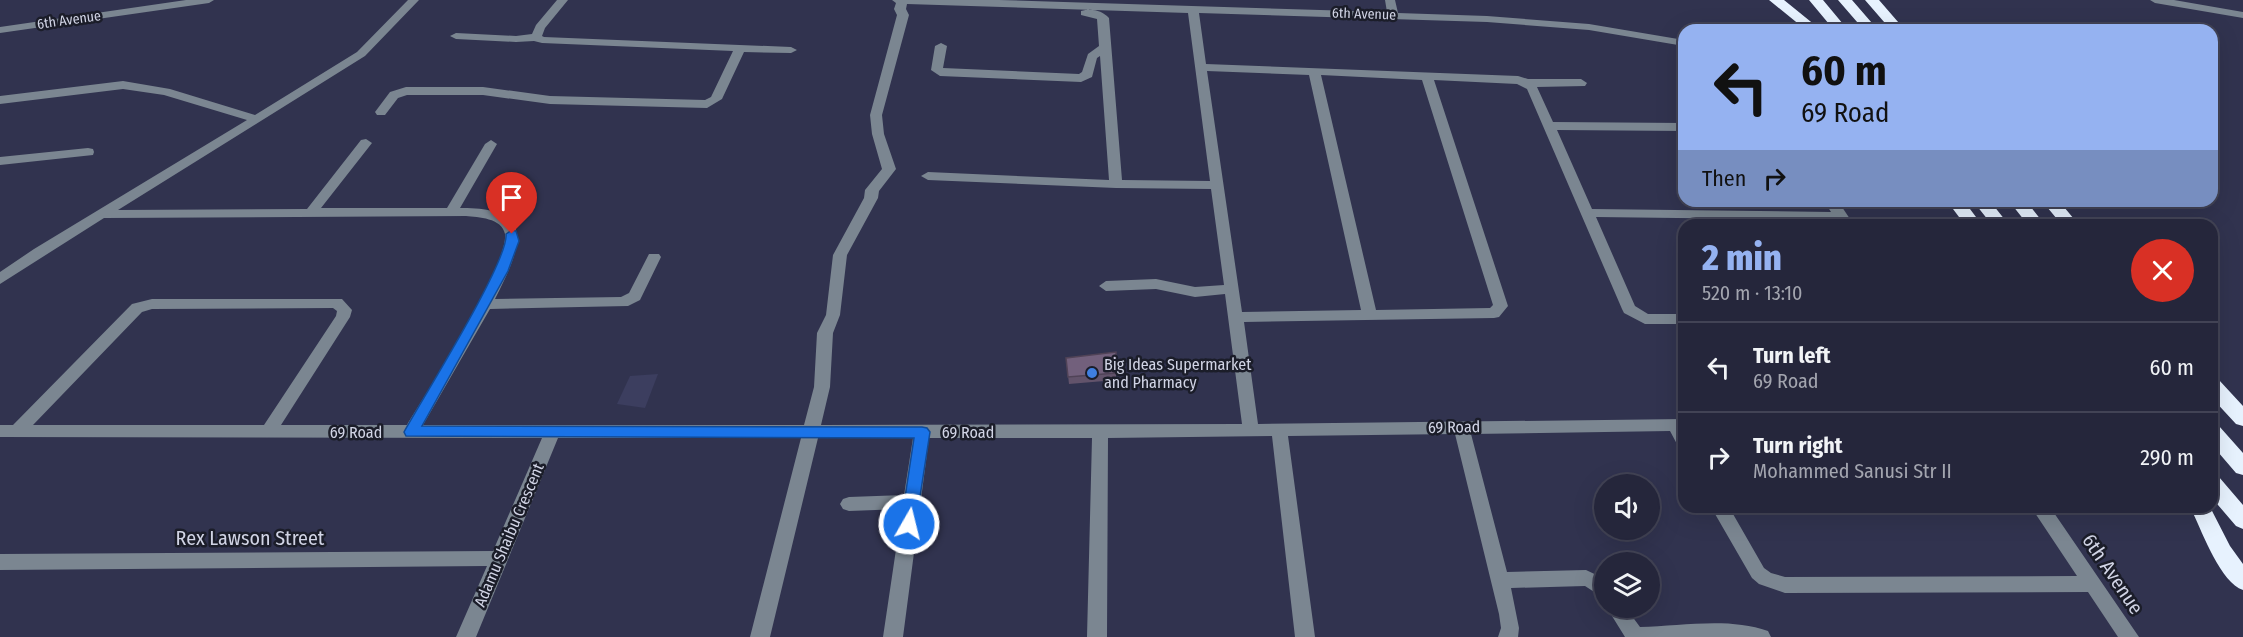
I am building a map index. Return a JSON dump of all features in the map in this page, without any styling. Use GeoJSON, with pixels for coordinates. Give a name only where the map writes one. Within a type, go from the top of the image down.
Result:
{"type":"FeatureCollection","features":[{"type":"Feature","properties":{"kind":"highway"},"geometry":{"type":"LineString","coordinates":[[1776,0],[1807,24]]}},
{"type":"Feature","properties":{"kind":"highway"},"geometry":{"type":"LineString","coordinates":[[1797,0],[1815,24]]}},
{"type":"Feature","properties":{"kind":"highway"},"geometry":{"type":"LineString","coordinates":[[1816,0],[1836,24]]}},
{"type":"Feature","properties":{"kind":"highway"},"geometry":{"type":"LineString","coordinates":[[1845,0],[1866,24]]}},
{"type":"Feature","properties":{"kind":"highway"},"geometry":{"type":"LineString","coordinates":[[1872,0],[1893,24]]}},
{"type":"Feature","properties":{"kind":"highway"},"geometry":{"type":"LineString","coordinates":[[1884,0],[1895,24]]}},
{"type":"Feature","properties":{"kind":"highway"},"geometry":{"type":"LineString","coordinates":[[1960,207],[1969,219]]}},
{"type":"Feature","properties":{"kind":"highway"},"geometry":{"type":"LineString","coordinates":[[1987,207],[1996,219]]}},
{"type":"Feature","properties":{"kind":"highway"},"geometry":{"type":"LineString","coordinates":[[2022,207],[2032,219]]}},
{"type":"Feature","properties":{"kind":"highway"},"geometry":{"type":"LineString","coordinates":[[2055,207],[2066,219]]}},
{"type":"Feature","properties":{"kind":"highway"},"geometry":{"type":"LineString","coordinates":[[2218,392],[2243,419]]}},
{"type":"Feature","properties":{"kind":"highway"},"geometry":{"type":"LineString","coordinates":[[2218,438],[2243,467]]}},
{"type":"Feature","properties":{"kind":"highway"},"geometry":{"type":"LineString","coordinates":[[2218,490],[2243,520]]}},
{"type":"Feature","properties":{"kind":"highway"},"geometry":{"type":"LineString","coordinates":[[2202,513],[2243,564]]}},
{"type":"Feature","properties":{"kind":"highway"},"geometry":{"type":"LineString","coordinates":[[2202,513],[2222,552],[2243,581]]}},
{"type":"Feature","properties":{"kind":"street","name":"6th Avenue"},"geometry":{"type":"LineString","coordinates":[[0,30],[186,1],[209,0]]}},
{"type":"Feature","properties":{"kind":"street"},"geometry":{"type":"LineString","coordinates":[[0,279],[361,54],[414,0]]}},
{"type":"Feature","properties":{"kind":"street"},"geometry":{"type":"LineString","coordinates":[[536,37],[540,27],[563,0]]}},
{"type":"Feature","properties":{"kind":"street","name":"6th Avenue"},"geometry":{"type":"LineString","coordinates":[[899,0],[1066,3],[1081,7],[1393,15],[1547,23],[1623,32],[1678,42]]}},
{"type":"Feature","properties":{"kind":"street"},"geometry":{"type":"LineString","coordinates":[[760,637],[822,387],[825,333],[833,315],[840,255],[871,198],[872,190],[888,169],[878,134],[876,115],[903,15],[899,0]]}},
{"type":"Feature","properties":{"kind":"street"},"geometry":{"type":"LineString","coordinates":[[1390,0],[1393,15]]}},
{"type":"Feature","properties":{"kind":"street"},"geometry":{"type":"LineString","coordinates":[[2155,0],[2243,15]]}},
{"type":"Feature","properties":{"kind":"street"},"geometry":{"type":"LineString","coordinates":[[1081,7],[1083,13],[1098,14],[1103,18],[1116,184]]}},
{"type":"Feature","properties":{"kind":"street"},"geometry":{"type":"LineString","coordinates":[[1194,10],[1251,430]]}},
{"type":"Feature","properties":{"kind":"street"},"geometry":{"type":"LineString","coordinates":[[456,36],[516,39],[536,37],[542,40],[791,50]]}},
{"type":"Feature","properties":{"kind":"street"},"geometry":{"type":"LineString","coordinates":[[940,46],[937,70],[940,72],[1081,78],[1088,74],[1092,56],[1106,47]]}},
{"type":"Feature","properties":{"kind":"street"},"geometry":{"type":"LineString","coordinates":[[381,112],[394,95],[406,91],[483,91],[550,100],[707,104],[716,99],[740,48]]}},
{"type":"Feature","properties":{"kind":"street"},"geometry":{"type":"LineString","coordinates":[[1200,67],[1518,80],[1527,83],[1581,83]]}},
{"type":"Feature","properties":{"kind":"street"},"geometry":{"type":"LineString","coordinates":[[1314,72],[1370,316]]}},
{"type":"Feature","properties":{"kind":"street"},"geometry":{"type":"LineString","coordinates":[[1236,317],[1494,314],[1501,306],[1426,76]]}},
{"type":"Feature","properties":{"kind":"street"},"geometry":{"type":"LineString","coordinates":[[1527,83],[1532,88],[1629,309],[1645,319],[1678,319]]}},
{"type":"Feature","properties":{"kind":"street"},"geometry":{"type":"LineString","coordinates":[[0,100],[123,86],[166,92],[257,119]]}},
{"type":"Feature","properties":{"kind":"street"},"geometry":{"type":"LineString","coordinates":[[1549,126],[1678,127]]}},
{"type":"Feature","properties":{"kind":"street"},"geometry":{"type":"LineString","coordinates":[[312,211],[366,143]]}},
{"type":"Feature","properties":{"kind":"street"},"geometry":{"type":"LineString","coordinates":[[451,212],[491,144]]}},
{"type":"Feature","properties":{"kind":"street"},"geometry":{"type":"LineString","coordinates":[[0,161],[88,152]]}},
{"type":"Feature","properties":{"kind":"street"},"geometry":{"type":"LineString","coordinates":[[928,176],[1116,184],[1216,185]]}},
{"type":"Feature","properties":{"kind":"street"},"geometry":{"type":"LineString","coordinates":[[102,214],[451,212],[490,215],[504,222],[512,234],[513,241],[509,255],[485,303],[411,432]]}},
{"type":"Feature","properties":{"kind":"street"},"geometry":{"type":"LineString","coordinates":[[1588,213],[1807,219]]}},
{"type":"Feature","properties":{"kind":"street"},"geometry":{"type":"LineString","coordinates":[[485,303],[623,302],[639,292],[654,257]]}},
{"type":"Feature","properties":{"kind":"street"},"geometry":{"type":"LineString","coordinates":[[1106,286],[1156,284],[1195,292],[1231,289]]}},
{"type":"Feature","properties":{"kind":"street"},"geometry":{"type":"LineString","coordinates":[[8,431],[137,308],[152,304],[337,303],[345,310],[343,317],[268,432]]}},
{"type":"Feature","properties":{"kind":"street","name":"69 Road"},"geometry":{"type":"LineString","coordinates":[[8,431],[1100,432],[1678,425]]}},
{"type":"Feature","properties":{"kind":"street"},"geometry":{"type":"LineString","coordinates":[[1461,426],[1500,580],[1510,628],[1508,637]]}},
{"type":"Feature","properties":{"kind":"street"},"geometry":{"type":"LineString","coordinates":[[1279,430],[1305,637]]}},
{"type":"Feature","properties":{"kind":"street"},"geometry":{"type":"LineString","coordinates":[[893,637],[922,432]]}},
{"type":"Feature","properties":{"kind":"street"},"geometry":{"type":"LineString","coordinates":[[1097,637],[1100,432]]}},
{"type":"Feature","properties":{"kind":"street","name":"Adamu Shaibu Crescent"},"geometry":{"type":"LineString","coordinates":[[465,637],[552,433]]}},
{"type":"Feature","properties":{"kind":"street"},"geometry":{"type":"LineString","coordinates":[[849,504],[912,502]]}},
{"type":"Feature","properties":{"kind":"street"},"geometry":{"type":"LineString","coordinates":[[1723,513],[1758,573],[1765,579],[1785,585],[2093,584]]}},
{"type":"Feature","properties":{"kind":"street","name":"6th Avenue"},"geometry":{"type":"LineString","coordinates":[[2044,513],[2129,637]]}},
{"type":"Feature","properties":{"kind":"street","name":"Rex Lawson Street"},"geometry":{"type":"LineString","coordinates":[[0,562],[500,558]]}},
{"type":"Feature","properties":{"kind":"street"},"geometry":{"type":"LineString","coordinates":[[1500,580],[1586,578],[1594,581]]}},
{"type":"Feature","properties":{"kind":"street"},"geometry":{"type":"LineString","coordinates":[[1623,618],[1635,636],[1716,631],[1761,637]]}},
{"type":"Feature","properties":{"kind":"shaded area"},"geometry":{"type":"Polygon","coordinates":[[[658,374],[645,408],[617,404],[630,376],[658,374]]]}},
{"type":"Feature","properties":{"kind":"building","name":"Big Ideas Supermarket and Pharmacy"},"geometry":{"type":"Polygon","coordinates":[[[1116,352],[1116,373],[1068,377],[1066,358],[1116,352]]]}},
{"type":"Feature","properties":{"kind":"place","name":"Big Ideas Supermarket and Pharmacy"},"geometry":{"type":"Point","coordinates":[1092,373]}},
{"type":"Feature","properties":{"kind":"route"},"geometry":{"type":"LineString","coordinates":[[512,234],[513,241],[502,271],[411,432],[922,432],[909,524]]}}]}
